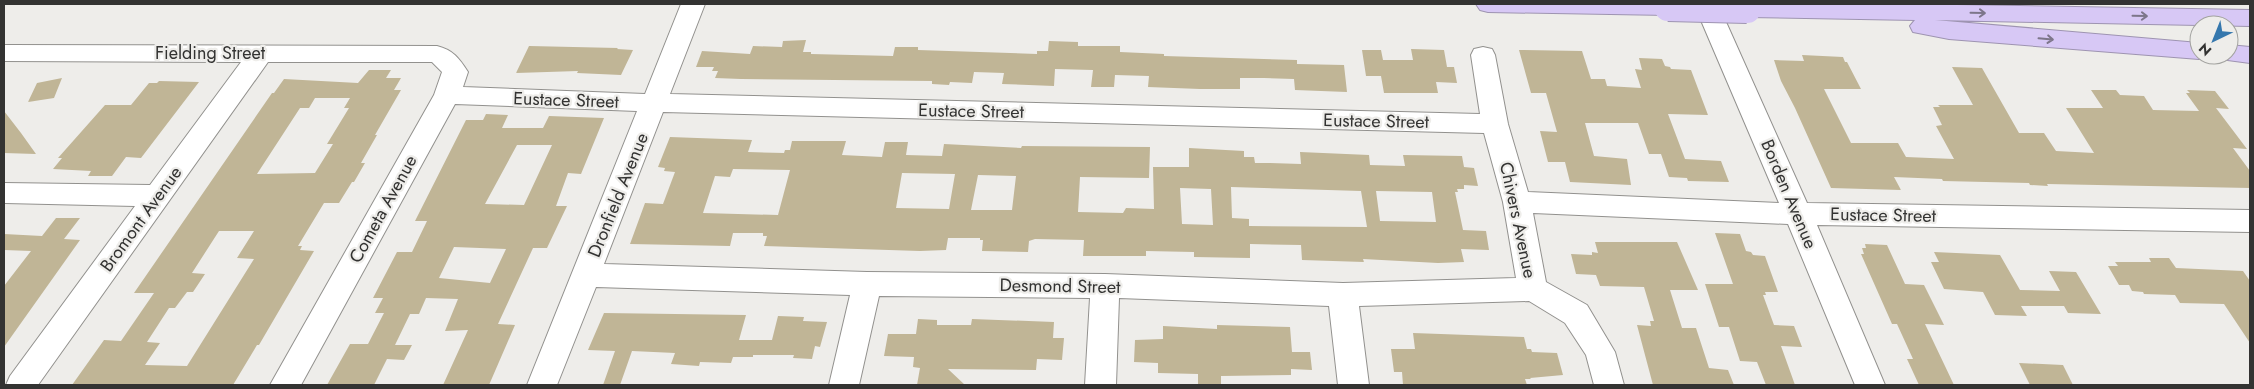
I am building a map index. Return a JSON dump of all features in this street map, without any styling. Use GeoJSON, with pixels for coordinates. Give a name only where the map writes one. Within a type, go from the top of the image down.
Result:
{"type":"FeatureCollection","features":[{"type":"Feature","properties":{"kind":"highway"},"geometry":{"type":"LineString","coordinates":[[1488,4],[2250,18]]}},
{"type":"Feature","properties":{"kind":"highway"},"geometry":{"type":"LineString","coordinates":[[1842,10],[1949,31],[2189,50]]}},
{"type":"Feature","properties":{"kind":"street","name":"Dronfield Avenue"},"geometry":{"type":"LineString","coordinates":[[542,385],[693,4]]}},
{"type":"Feature","properties":{"kind":"street","name":"Borden Avenue"},"geometry":{"type":"LineString","coordinates":[[1706,4],[1870,385]]}},
{"type":"Feature","properties":{"kind":"street","name":"Fielding Street"},"geometry":{"type":"LineString","coordinates":[[4,53],[415,54]]}},
{"type":"Feature","properties":{"kind":"street","name":"Bromont Avenue"},"geometry":{"type":"LineString","coordinates":[[20,385],[261,53]]}},
{"type":"Feature","properties":{"kind":"street","name":"Cometa Avenue"},"geometry":{"type":"LineString","coordinates":[[285,385],[447,95],[455,72],[448,61],[437,54],[415,54]]}},
{"type":"Feature","properties":{"kind":"street","name":"Chivers Avenue"},"geometry":{"type":"LineString","coordinates":[[1483,55],[1495,124],[1517,202],[1533,289],[1576,314],[1600,352],[1609,385]]}},
{"type":"Feature","properties":{"kind":"street","name":"Eustace Street"},"geometry":{"type":"LineString","coordinates":[[447,95],[654,103],[1495,124]]}},
{"type":"Feature","properties":{"kind":"street"},"geometry":{"type":"LineString","coordinates":[[5,193],[157,196]]}},
{"type":"Feature","properties":{"kind":"street","name":"Eustace Street"},"geometry":{"type":"LineString","coordinates":[[1517,202],[1798,214],[2250,221]]}},
{"type":"Feature","properties":{"kind":"street","name":"Desmond Street"},"geometry":{"type":"LineString","coordinates":[[586,275],[867,284],[1105,286],[1343,295],[1533,289]]}},
{"type":"Feature","properties":{"kind":"street"},"geometry":{"type":"LineString","coordinates":[[844,385],[867,284]]}},
{"type":"Feature","properties":{"kind":"street"},"geometry":{"type":"LineString","coordinates":[[1100,385],[1105,286]]}},
{"type":"Feature","properties":{"kind":"street"},"geometry":{"type":"LineString","coordinates":[[1343,295],[1353,385]]}},
{"type":"Feature","properties":{"kind":"building"},"geometry":{"type":"Polygon","coordinates":[[[806,40],[803,52],[811,52],[811,54],[893,56],[895,47],[918,47],[918,50],[1037,54],[1037,51],[1048,51],[1049,41],[1078,42],[1078,46],[1120,46],[1120,52],[1164,54],[1164,56],[1297,60],[1297,64],[1344,65],[1347,92],[1295,90],[1294,79],[1264,78],[1240,78],[1240,89],[1148,87],[1149,76],[1115,75],[1114,87],[1091,87],[1093,70],[1055,69],[1054,86],[1002,84],[1004,73],[974,72],[972,83],[950,82],[949,85],[932,84],[932,81],[715,78],[718,71],[712,71],[714,67],[696,67],[702,51],[750,54],[753,46],[782,47],[783,41],[806,40]]]}},
{"type":"Feature","properties":{"kind":"building"},"geometry":{"type":"Polygon","coordinates":[[[529,46],[633,50],[621,75],[577,73],[578,71],[516,73],[529,46]]]}},
{"type":"Feature","properties":{"kind":"building"},"geometry":{"type":"Polygon","coordinates":[[[1411,49],[1444,50],[1447,67],[1454,67],[1457,83],[1436,82],[1438,93],[1384,93],[1381,76],[1366,76],[1362,50],[1381,50],[1383,60],[1413,60],[1411,49]]]}},
{"type":"Feature","properties":{"kind":"building"},"geometry":{"type":"Polygon","coordinates":[[[1519,50],[1582,51],[1591,79],[1605,79],[1607,86],[1641,88],[1635,69],[1642,70],[1639,58],[1662,59],[1665,66],[1671,69],[1691,70],[1708,115],[1668,114],[1685,159],[1721,161],[1729,182],[1688,181],[1687,178],[1669,177],[1661,154],[1649,154],[1638,123],[1585,123],[1594,156],[1627,159],[1631,185],[1570,182],[1565,162],[1548,162],[1540,131],[1557,132],[1546,93],[1531,93],[1519,50]]]}},
{"type":"Feature","properties":{"kind":"building"},"geometry":{"type":"Polygon","coordinates":[[[1802,55],[1843,57],[1845,62],[1847,62],[1861,89],[1824,89],[1851,143],[1898,143],[1906,157],[1954,159],[1936,126],[1942,125],[1933,107],[1940,107],[1938,105],[1973,105],[1952,67],[1982,68],[2019,133],[2044,133],[2056,151],[2094,153],[2066,108],[2103,108],[2091,90],[2116,90],[2120,95],[2144,96],[2153,110],[2199,111],[2186,93],[2190,93],[2187,90],[2215,91],[2229,109],[2216,108],[2247,149],[2233,148],[2250,171],[2250,188],[2047,184],[2048,186],[2030,185],[2029,183],[1943,181],[1942,179],[1894,177],[1901,190],[1831,188],[1781,81],[1774,60],[1804,61],[1802,55]]]}},
{"type":"Feature","properties":{"kind":"building"},"geometry":{"type":"Polygon","coordinates":[[[369,70],[391,70],[386,78],[401,78],[394,90],[401,90],[375,135],[377,135],[361,163],[365,163],[354,182],[352,182],[339,203],[324,203],[298,246],[302,246],[300,250],[314,251],[259,345],[257,345],[233,385],[72,385],[104,340],[121,341],[154,293],[134,293],[272,93],[274,93],[284,79],[358,83],[369,70]],[[315,98],[309,108],[300,108],[257,174],[315,173],[333,144],[327,144],[349,108],[344,108],[350,98],[315,98]],[[219,231],[192,273],[205,274],[193,292],[187,292],[175,308],[169,308],[147,342],[160,343],[145,365],[187,366],[254,259],[237,258],[254,231],[219,231]]]}},
{"type":"Feature","properties":{"kind":"building"},"geometry":{"type":"Polygon","coordinates":[[[62,78],[54,98],[28,102],[37,83],[62,78]]]}},
{"type":"Feature","properties":{"kind":"building"},"geometry":{"type":"Polygon","coordinates":[[[159,81],[199,82],[141,158],[126,157],[112,176],[88,176],[91,171],[53,169],[62,158],[58,158],[105,105],[131,105],[149,83],[157,83],[159,81]]]}},
{"type":"Feature","properties":{"kind":"building"},"geometry":{"type":"Polygon","coordinates":[[[4,111],[21,133],[36,154],[4,153],[4,111]]]}},
{"type":"Feature","properties":{"kind":"building"},"geometry":{"type":"Polygon","coordinates":[[[486,114],[508,115],[502,128],[543,128],[549,116],[604,118],[581,174],[568,173],[556,206],[567,206],[547,248],[533,248],[498,324],[515,325],[489,385],[443,385],[468,330],[445,331],[458,299],[426,298],[419,314],[410,314],[395,345],[412,345],[404,360],[387,359],[374,385],[327,385],[350,344],[368,344],[384,313],[375,313],[383,298],[373,298],[397,252],[412,252],[427,221],[415,221],[466,120],[483,120],[486,114]],[[517,145],[485,204],[524,205],[552,145],[517,145]],[[454,247],[439,278],[490,283],[506,249],[454,247]]]}},
{"type":"Feature","properties":{"kind":"building"},"geometry":{"type":"Polygon","coordinates":[[[670,137],[752,140],[748,152],[784,153],[785,150],[790,150],[792,141],[846,141],[842,155],[882,157],[885,142],[908,142],[906,155],[942,156],[944,144],[1021,148],[1022,146],[1150,147],[1149,178],[1080,177],[1078,212],[1123,213],[1126,208],[1154,209],[1153,167],[1189,167],[1189,148],[1244,151],[1244,157],[1254,157],[1255,163],[1301,164],[1300,152],[1369,155],[1370,165],[1405,166],[1403,155],[1462,156],[1464,167],[1474,168],[1478,186],[1464,185],[1464,189],[1457,189],[1458,192],[1455,192],[1463,230],[1486,231],[1489,250],[1461,249],[1464,262],[1438,263],[1363,259],[1364,262],[1302,260],[1301,245],[1250,244],[1250,258],[1194,257],[1194,252],[1146,251],[1146,256],[1083,256],[1084,240],[1035,239],[1029,241],[1028,252],[982,251],[983,240],[980,240],[980,238],[948,238],[946,250],[920,251],[764,246],[767,236],[763,236],[763,233],[733,233],[730,246],[630,244],[645,203],[663,204],[675,172],[664,171],[665,168],[658,167],[670,137]],[[733,169],[730,177],[715,176],[703,213],[778,215],[790,170],[733,169]],[[902,173],[896,208],[949,209],[955,174],[902,173]],[[978,175],[971,210],[1012,210],[1016,176],[978,175]],[[1231,187],[1232,218],[1249,219],[1249,226],[1367,227],[1361,191],[1231,187]],[[1180,188],[1182,224],[1213,225],[1211,189],[1180,188]],[[1376,191],[1380,221],[1436,222],[1432,192],[1376,191]]]}},
{"type":"Feature","properties":{"kind":"building"},"geometry":{"type":"Polygon","coordinates":[[[56,218],[80,218],[64,239],[80,240],[4,347],[4,286],[31,251],[4,250],[4,234],[42,236],[56,218]]]}},
{"type":"Feature","properties":{"kind":"building"},"geometry":{"type":"Polygon","coordinates":[[[1715,233],[1740,234],[1746,251],[1751,252],[1753,255],[1765,256],[1778,292],[1765,292],[1766,295],[1763,295],[1774,325],[1794,326],[1802,347],[1781,346],[1795,385],[1766,385],[1757,362],[1740,361],[1729,327],[1719,327],[1705,284],[1733,284],[1715,233]]]}},
{"type":"Feature","properties":{"kind":"building"},"geometry":{"type":"Polygon","coordinates":[[[1595,242],[1677,242],[1698,290],[1670,290],[1682,328],[1696,328],[1709,368],[1728,370],[1734,385],[1653,385],[1637,325],[1651,326],[1650,321],[1654,321],[1644,287],[1600,286],[1596,275],[1576,274],[1571,254],[1592,255],[1592,252],[1598,253],[1595,242]]]}},
{"type":"Feature","properties":{"kind":"building"},"geometry":{"type":"Polygon","coordinates":[[[1865,244],[1887,245],[1905,284],[1924,285],[1944,325],[1925,324],[1954,385],[1919,385],[1907,359],[1913,359],[1897,324],[1892,324],[1861,254],[1864,254],[1862,248],[1866,248],[1865,244]]]}},
{"type":"Feature","properties":{"kind":"building"},"geometry":{"type":"Polygon","coordinates":[[[1934,252],[2000,255],[2020,290],[2060,291],[2049,271],[2076,272],[2101,314],[2068,313],[2064,306],[2021,306],[2027,316],[1995,315],[1983,292],[1944,289],[1931,262],[1939,262],[1934,252]]]}},
{"type":"Feature","properties":{"kind":"building"},"geometry":{"type":"Polygon","coordinates":[[[2149,258],[2169,258],[2176,268],[2243,271],[2250,281],[2250,343],[2224,304],[2180,303],[2175,295],[2144,294],[2143,292],[2132,291],[2129,285],[2119,285],[2108,266],[2118,266],[2115,262],[2151,262],[2149,258]]]}},
{"type":"Feature","properties":{"kind":"building"},"geometry":{"type":"Polygon","coordinates":[[[604,313],[746,315],[739,340],[772,340],[778,316],[804,317],[803,321],[827,322],[820,347],[815,346],[812,359],[793,358],[794,355],[753,355],[753,357],[733,357],[731,363],[700,362],[699,366],[671,364],[675,353],[632,351],[620,385],[603,385],[615,351],[588,350],[604,313]]]}},
{"type":"Feature","properties":{"kind":"building"},"geometry":{"type":"Polygon","coordinates":[[[918,319],[937,320],[937,325],[971,325],[972,319],[1054,322],[1053,338],[1064,338],[1062,360],[1037,359],[1036,370],[948,369],[965,385],[917,385],[920,368],[913,367],[914,357],[884,356],[888,334],[916,334],[918,319]]]}},
{"type":"Feature","properties":{"kind":"building"},"geometry":{"type":"Polygon","coordinates":[[[1217,325],[1290,327],[1292,352],[1310,352],[1312,370],[1291,369],[1291,375],[1221,376],[1221,385],[1198,385],[1198,374],[1158,373],[1158,363],[1134,362],[1135,340],[1163,339],[1163,326],[1217,329],[1217,325]]]}},
{"type":"Feature","properties":{"kind":"building"},"geometry":{"type":"Polygon","coordinates":[[[1413,333],[1524,337],[1527,349],[1531,349],[1532,352],[1557,353],[1563,375],[1525,379],[1527,385],[1403,385],[1402,372],[1394,372],[1391,349],[1415,349],[1413,333]]]}},
{"type":"Feature","properties":{"kind":"building"},"geometry":{"type":"Polygon","coordinates":[[[2019,363],[2063,365],[2073,385],[2030,385],[2019,363]]]}}]}
